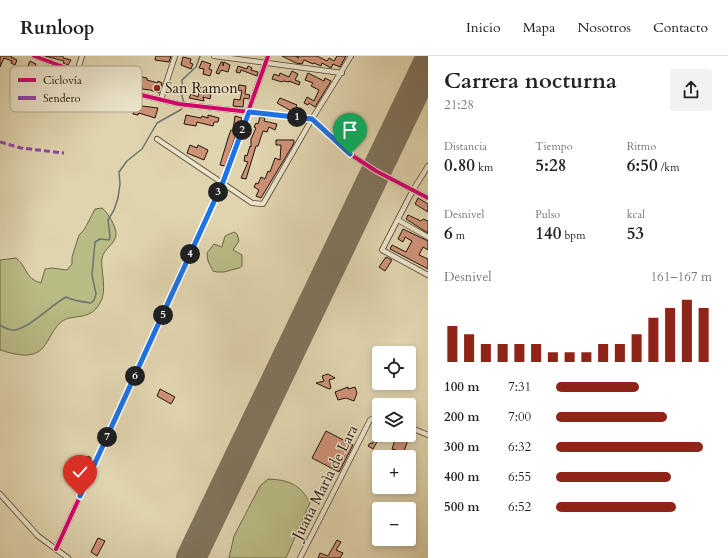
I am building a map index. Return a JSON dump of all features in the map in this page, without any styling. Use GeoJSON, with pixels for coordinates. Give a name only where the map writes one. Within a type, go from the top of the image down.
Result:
{"type":"FeatureCollection","features":[{"type":"Feature","properties":{"kind":"street"},"geometry":{"type":"LineString","coordinates":[[34,56],[62,66]]}},
{"type":"Feature","properties":{"kind":"street"},"geometry":{"type":"LineString","coordinates":[[80,66],[82,56]]}},
{"type":"Feature","properties":{"kind":"street"},"geometry":{"type":"LineString","coordinates":[[161,99],[175,56]]}},
{"type":"Feature","properties":{"kind":"street"},"geometry":{"type":"LineString","coordinates":[[214,56],[342,73]]}},
{"type":"Feature","properties":{"kind":"street"},"geometry":{"type":"LineString","coordinates":[[56,549],[223,182],[268,56]]}},
{"type":"Feature","properties":{"kind":"street"},"geometry":{"type":"LineString","coordinates":[[157,139],[223,182],[252,203],[263,204],[312,119],[342,73],[351,56]]}},
{"type":"Feature","properties":{"kind":"street"},"geometry":{"type":"LineString","coordinates":[[142,95],[179,104],[312,119],[350,154],[376,171],[428,198]]}},
{"type":"Feature","properties":{"kind":"street"},"geometry":{"type":"LineString","coordinates":[[428,166],[413,190],[382,250],[428,275]]}},
{"type":"Feature","properties":{"kind":"street"},"geometry":{"type":"LineString","coordinates":[[398,220],[428,237]]}},
{"type":"Feature","properties":{"kind":"street","name":"Juana Marìa de Lara"},"geometry":{"type":"LineString","coordinates":[[300,558],[372,418]]}},
{"type":"Feature","properties":{"kind":"street"},"geometry":{"type":"LineString","coordinates":[[416,430],[428,435]]}},
{"type":"Feature","properties":{"kind":"street"},"geometry":{"type":"LineString","coordinates":[[0,494],[26,524],[68,558]]}},
{"type":"Feature","properties":{"kind":"green space"},"geometry":{"type":"Polygon","coordinates":[[[102,208],[107,213],[115,227],[116,234],[114,241],[105,251],[102,258],[104,286],[102,298],[96,309],[86,315],[65,319],[57,326],[45,345],[38,352],[29,355],[21,355],[0,350],[0,260],[16,258],[20,261],[32,279],[41,283],[45,269],[52,268],[67,270],[72,264],[72,257],[79,235],[84,230],[95,209],[102,208]]]}},
{"type":"Feature","properties":{"kind":"green space"},"geometry":{"type":"Polygon","coordinates":[[[234,232],[237,234],[239,241],[233,250],[242,255],[242,266],[224,272],[213,271],[208,261],[207,253],[214,244],[222,247],[225,236],[234,232]]]}},
{"type":"Feature","properties":{"kind":"green space"},"geometry":{"type":"Polygon","coordinates":[[[268,479],[282,480],[293,484],[302,491],[310,503],[286,558],[229,558],[234,536],[260,486],[268,479]]]}},
{"type":"Feature","properties":{"kind":"building"},"geometry":{"type":"Polygon","coordinates":[[[0,56],[12,56],[11,57],[17,60],[15,65],[11,63],[12,61],[4,58],[0,67],[0,56]]]}},
{"type":"Feature","properties":{"kind":"building"},"geometry":{"type":"Polygon","coordinates":[[[45,56],[63,56],[63,58],[71,60],[68,65],[63,63],[64,61],[45,56]]]}},
{"type":"Feature","properties":{"kind":"building"},"geometry":{"type":"Polygon","coordinates":[[[156,56],[171,56],[169,62],[155,60],[156,56]]]}},
{"type":"Feature","properties":{"kind":"building"},"geometry":{"type":"Polygon","coordinates":[[[282,56],[295,56],[299,58],[297,56],[317,56],[327,61],[329,58],[334,61],[337,56],[346,56],[340,67],[333,64],[331,68],[322,63],[321,66],[304,60],[302,64],[296,63],[282,56]]]}},
{"type":"Feature","properties":{"kind":"building"},"geometry":{"type":"Polygon","coordinates":[[[183,57],[191,59],[190,63],[193,64],[191,69],[181,65],[183,57]]]}},
{"type":"Feature","properties":{"kind":"building"},"geometry":{"type":"Polygon","coordinates":[[[30,61],[36,64],[35,66],[28,66],[30,61]]]}},
{"type":"Feature","properties":{"kind":"building"},"geometry":{"type":"Polygon","coordinates":[[[202,61],[211,64],[209,69],[212,70],[210,76],[203,74],[204,69],[199,68],[202,61]]]}},
{"type":"Feature","properties":{"kind":"building"},"geometry":{"type":"Polygon","coordinates":[[[221,62],[223,62],[223,66],[224,62],[230,65],[228,72],[221,70],[219,74],[216,73],[221,62]]]}},
{"type":"Feature","properties":{"kind":"building"},"geometry":{"type":"Polygon","coordinates":[[[238,66],[247,69],[248,66],[252,68],[251,70],[258,72],[257,76],[241,70],[240,73],[236,72],[238,66]]]}},
{"type":"Feature","properties":{"kind":"building"},"geometry":{"type":"Polygon","coordinates":[[[292,71],[298,74],[295,80],[300,82],[299,85],[289,81],[282,82],[272,79],[274,74],[279,76],[280,73],[289,77],[292,71]]]}},
{"type":"Feature","properties":{"kind":"building"},"geometry":{"type":"Polygon","coordinates":[[[308,73],[324,81],[325,78],[331,81],[315,107],[309,103],[308,105],[304,103],[307,97],[314,101],[319,90],[311,86],[313,83],[305,80],[308,73]]]}},
{"type":"Feature","properties":{"kind":"building"},"geometry":{"type":"Polygon","coordinates":[[[142,77],[147,78],[147,80],[162,83],[159,93],[142,89],[142,77]]]}},
{"type":"Feature","properties":{"kind":"building"},"geometry":{"type":"Polygon","coordinates":[[[239,85],[246,86],[245,94],[250,95],[249,99],[244,98],[243,107],[233,106],[234,99],[240,100],[242,91],[238,90],[239,85]]]}},
{"type":"Feature","properties":{"kind":"building"},"geometry":{"type":"Polygon","coordinates":[[[200,87],[205,88],[204,92],[211,95],[210,99],[203,97],[204,101],[189,98],[191,94],[198,97],[200,87]]]}},
{"type":"Feature","properties":{"kind":"building"},"geometry":{"type":"Polygon","coordinates":[[[280,98],[297,105],[296,107],[298,108],[295,113],[277,103],[280,98]]]}},
{"type":"Feature","properties":{"kind":"building"},"geometry":{"type":"Polygon","coordinates":[[[142,106],[158,108],[155,118],[139,113],[138,115],[133,114],[133,112],[142,112],[142,106]]]}},
{"type":"Feature","properties":{"kind":"building"},"geometry":{"type":"Polygon","coordinates":[[[186,115],[208,118],[208,115],[219,118],[218,122],[214,122],[213,126],[197,122],[196,126],[184,124],[186,115]]]}},
{"type":"Feature","properties":{"kind":"building"},"geometry":{"type":"Polygon","coordinates":[[[235,116],[242,118],[225,166],[220,165],[229,135],[231,130],[233,130],[235,116]]]}},
{"type":"Feature","properties":{"kind":"building"},"geometry":{"type":"Polygon","coordinates":[[[260,117],[265,118],[264,121],[277,124],[275,130],[269,127],[267,132],[263,131],[258,146],[256,146],[246,179],[241,178],[248,162],[244,161],[245,155],[247,156],[250,146],[251,147],[251,139],[256,128],[254,127],[256,123],[258,124],[260,117]]]}},
{"type":"Feature","properties":{"kind":"building"},"geometry":{"type":"Polygon","coordinates":[[[276,140],[294,140],[294,143],[261,198],[256,196],[259,190],[254,187],[256,183],[258,184],[261,177],[265,179],[268,171],[270,172],[275,158],[280,160],[281,145],[276,145],[276,140]]]}},
{"type":"Feature","properties":{"kind":"building"},"geometry":{"type":"Polygon","coordinates":[[[190,145],[197,148],[198,145],[208,150],[204,160],[187,153],[190,145]]]}},
{"type":"Feature","properties":{"kind":"building"},"geometry":{"type":"Polygon","coordinates":[[[418,198],[428,204],[428,212],[415,204],[418,198]]]}},
{"type":"Feature","properties":{"kind":"building"},"geometry":{"type":"Polygon","coordinates":[[[408,215],[421,221],[423,219],[428,221],[428,233],[406,219],[408,215]]]}},
{"type":"Feature","properties":{"kind":"building"},"geometry":{"type":"Polygon","coordinates":[[[403,229],[428,241],[428,250],[423,247],[419,255],[428,259],[428,269],[390,249],[392,245],[406,252],[412,241],[405,237],[403,242],[398,239],[403,229]]]}},
{"type":"Feature","properties":{"kind":"building"},"geometry":{"type":"Polygon","coordinates":[[[386,257],[392,260],[385,271],[379,267],[386,257]]]}},
{"type":"Feature","properties":{"kind":"building"},"geometry":{"type":"Polygon","coordinates":[[[328,374],[335,378],[329,380],[331,388],[329,389],[316,383],[324,381],[322,376],[328,374]]]}},
{"type":"Feature","properties":{"kind":"building"},"geometry":{"type":"Polygon","coordinates":[[[348,387],[348,389],[355,387],[357,393],[354,401],[346,398],[338,400],[335,392],[348,387]]]}},
{"type":"Feature","properties":{"kind":"building"},"geometry":{"type":"Polygon","coordinates":[[[160,389],[175,397],[171,404],[157,396],[160,389]]]}},
{"type":"Feature","properties":{"kind":"building"},"geometry":{"type":"Polygon","coordinates":[[[326,431],[353,445],[339,472],[312,458],[326,431]]]}},
{"type":"Feature","properties":{"kind":"building"},"geometry":{"type":"Polygon","coordinates":[[[373,442],[377,442],[373,449],[368,446],[370,443],[372,444],[373,442]]]}},
{"type":"Feature","properties":{"kind":"building"},"geometry":{"type":"Polygon","coordinates":[[[394,442],[407,442],[404,450],[392,449],[394,442]]]}},
{"type":"Feature","properties":{"kind":"building"},"geometry":{"type":"Polygon","coordinates":[[[88,456],[91,458],[89,463],[91,464],[81,485],[79,484],[85,472],[75,466],[79,459],[85,462],[88,456]]]}},
{"type":"Feature","properties":{"kind":"building"},"geometry":{"type":"Polygon","coordinates":[[[98,538],[105,541],[97,556],[91,552],[98,538]]]}},
{"type":"Feature","properties":{"kind":"building"},"geometry":{"type":"Polygon","coordinates":[[[337,540],[341,542],[336,550],[343,553],[340,558],[318,558],[320,553],[328,556],[337,540]]]}},
{"type":"Feature","properties":{"kind":"waterway"},"geometry":{"type":"LineString","coordinates":[[184,103],[182,96],[182,80],[196,67],[200,56]]}},
{"type":"Feature","properties":{"kind":"waterway"},"geometry":{"type":"LineString","coordinates":[[0,325],[11,330],[21,328],[66,297],[81,302],[91,303],[94,300],[96,294],[92,275],[95,242],[100,239],[109,240],[108,220],[114,210],[118,198],[120,184],[119,172],[127,161],[142,149],[157,123],[182,109]]}},
{"type":"Feature","properties":{"kind":"runway"},"geometry":{"type":"LineString","coordinates":[[191,558],[428,63]]}},
{"type":"Feature","properties":{"kind":"marked path"},"geometry":{"type":"LineString","coordinates":[[0,142],[21,148],[64,153]]}},
{"type":"Feature","properties":{"kind":"cycle path"},"geometry":{"type":"LineString","coordinates":[[34,56],[61,66]]}},
{"type":"Feature","properties":{"kind":"cycle path"},"geometry":{"type":"LineString","coordinates":[[56,549],[223,182],[268,56]]}},
{"type":"Feature","properties":{"kind":"cycle path"},"geometry":{"type":"LineString","coordinates":[[142,95],[179,104],[312,119],[350,154],[376,171],[428,198]]}},
{"type":"Feature","properties":{"kind":"place","name":"San Ramon"},"geometry":{"type":"Point","coordinates":[157,88]}},
{"type":"Feature","properties":{"kind":"route"},"geometry":{"type":"LineString","coordinates":[[80,496],[223,182],[249,112],[312,119],[350,154]]}}]}
